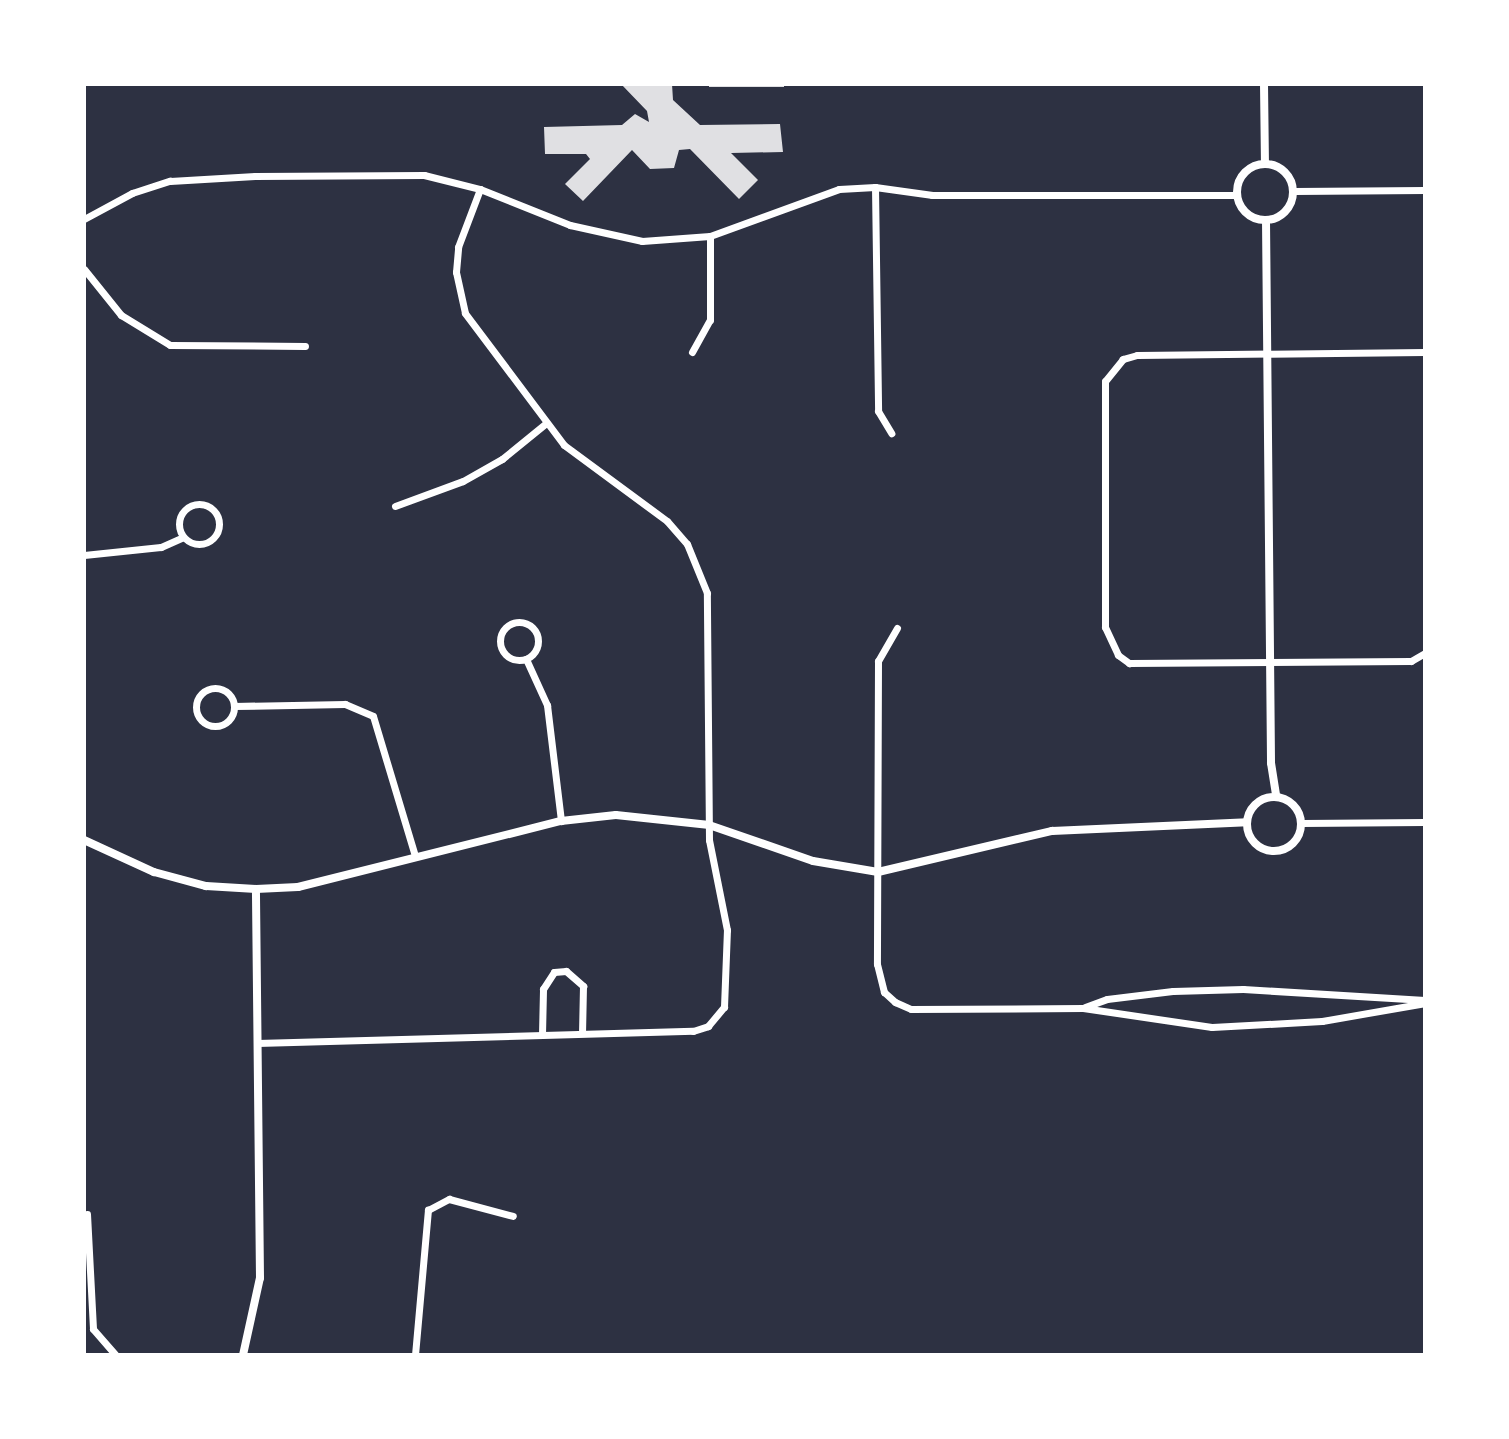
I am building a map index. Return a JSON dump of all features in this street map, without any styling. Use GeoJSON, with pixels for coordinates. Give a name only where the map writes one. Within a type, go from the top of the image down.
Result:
{"type":"FeatureCollection","features":[{"type":"Feature","properties":{"kind":"street"},"geometry":{"type":"LineString","coordinates":[[1264,84],[1265,163]]}},
{"type":"Feature","properties":{"kind":"street"},"geometry":{"type":"LineString","coordinates":[[1265,163],[1286,172],[1294,191],[1285,212],[1266,220],[1248,214],[1237,195],[1245,171],[1265,163]]}},
{"type":"Feature","properties":{"kind":"street"},"geometry":{"type":"LineString","coordinates":[[84,219],[132,193],[170,181],[389,174],[480,189],[613,237],[672,241],[710,236],[839,189],[875,187],[932,195],[1237,195]]}},
{"type":"Feature","properties":{"kind":"street"},"geometry":{"type":"LineString","coordinates":[[875,187],[878,411],[891,433]]}},
{"type":"Feature","properties":{"kind":"street"},"geometry":{"type":"LineString","coordinates":[[257,1043],[693,1031],[720,1014],[727,997],[727,930],[712,872],[709,825],[710,618],[700,569],[667,521],[590,469],[545,424],[465,313],[460,297],[458,247],[480,189]]}},
{"type":"Feature","properties":{"kind":"street"},"geometry":{"type":"LineString","coordinates":[[1294,191],[1425,190]]}},
{"type":"Feature","properties":{"kind":"street"},"geometry":{"type":"LineString","coordinates":[[1266,220],[1273,661],[1271,763],[1276,796]]}},
{"type":"Feature","properties":{"kind":"street"},"geometry":{"type":"LineString","coordinates":[[692,352],[710,320],[710,236]]}},
{"type":"Feature","properties":{"kind":"street"},"geometry":{"type":"LineString","coordinates":[[84,269],[121,315],[170,345],[305,346]]}},
{"type":"Feature","properties":{"kind":"street"},"geometry":{"type":"LineString","coordinates":[[1425,352],[1137,355],[1112,368],[1105,381],[1105,627],[1111,644],[1129,663],[1411,661],[1425,653]]}},
{"type":"Feature","properties":{"kind":"street"},"geometry":{"type":"LineString","coordinates":[[395,506],[463,481],[502,459],[545,424]]}},
{"type":"Feature","properties":{"kind":"street"},"geometry":{"type":"LineString","coordinates":[[200,504],[216,514],[218,527],[207,542],[194,543],[183,537],[180,518],[187,508],[200,504]]}},
{"type":"Feature","properties":{"kind":"street"},"geometry":{"type":"LineString","coordinates":[[84,555],[161,547],[183,537]]}},
{"type":"Feature","properties":{"kind":"street"},"geometry":{"type":"LineString","coordinates":[[513,622],[532,627],[538,638],[536,651],[526,659],[514,660],[500,648],[503,629],[513,622]]}},
{"type":"Feature","properties":{"kind":"street"},"geometry":{"type":"LineString","coordinates":[[897,628],[878,661],[877,964],[884,992],[895,1002],[911,1009],[1083,1008],[1212,1027],[1322,1021],[1425,1002]]}},
{"type":"Feature","properties":{"kind":"street"},"geometry":{"type":"LineString","coordinates":[[526,659],[547,705],[561,821]]}},
{"type":"Feature","properties":{"kind":"street"},"geometry":{"type":"LineString","coordinates":[[213,688],[224,691],[234,706],[230,718],[220,725],[207,724],[196,710],[198,698],[213,688]]}},
{"type":"Feature","properties":{"kind":"street"},"geometry":{"type":"LineString","coordinates":[[234,706],[345,704],[373,716],[415,856]]}},
{"type":"Feature","properties":{"kind":"street"},"geometry":{"type":"LineString","coordinates":[[1276,796],[1296,808],[1302,823],[1290,846],[1274,851],[1257,845],[1247,822],[1259,800],[1276,796]]}},
{"type":"Feature","properties":{"kind":"street"},"geometry":{"type":"LineString","coordinates":[[84,840],[193,883],[256,889],[298,887],[561,821],[616,815],[709,825],[813,861],[878,872],[1052,831],[1247,822]]}},
{"type":"Feature","properties":{"kind":"street"},"geometry":{"type":"LineString","coordinates":[[1302,823],[1425,822]]}},
{"type":"Feature","properties":{"kind":"street"},"geometry":{"type":"LineString","coordinates":[[243,1355],[260,1278],[256,889]]}},
{"type":"Feature","properties":{"kind":"street"},"geometry":{"type":"LineString","coordinates":[[542,1034],[543,989],[554,972],[566,971],[583,986],[582,1033]]}},
{"type":"Feature","properties":{"kind":"street"},"geometry":{"type":"LineString","coordinates":[[1083,1008],[1107,999],[1229,989],[1425,1002]]}},
{"type":"Feature","properties":{"kind":"street"},"geometry":{"type":"LineString","coordinates":[[415,1355],[428,1210],[449,1199],[513,1216]]}},
{"type":"Feature","properties":{"kind":"street"},"geometry":{"type":"LineString","coordinates":[[87,1214],[93,1329],[116,1355]]}},
{"type":"Feature","properties":{"kind":"building"},"geometry":{"type":"Polygon","coordinates":[[[621,84],[672,84],[673,100],[700,125],[780,124],[783,152],[731,153],[758,180],[739,199],[690,149],[679,150],[674,168],[650,169],[632,150],[583,201],[565,184],[590,159],[586,154],[545,154],[544,127],[622,125],[635,114],[649,122],[647,111],[621,84]]]}},
{"type":"Feature","properties":{"kind":"building"},"geometry":{"type":"Polygon","coordinates":[[[709,84],[784,84],[784,87],[709,87],[709,84]]]}}]}
